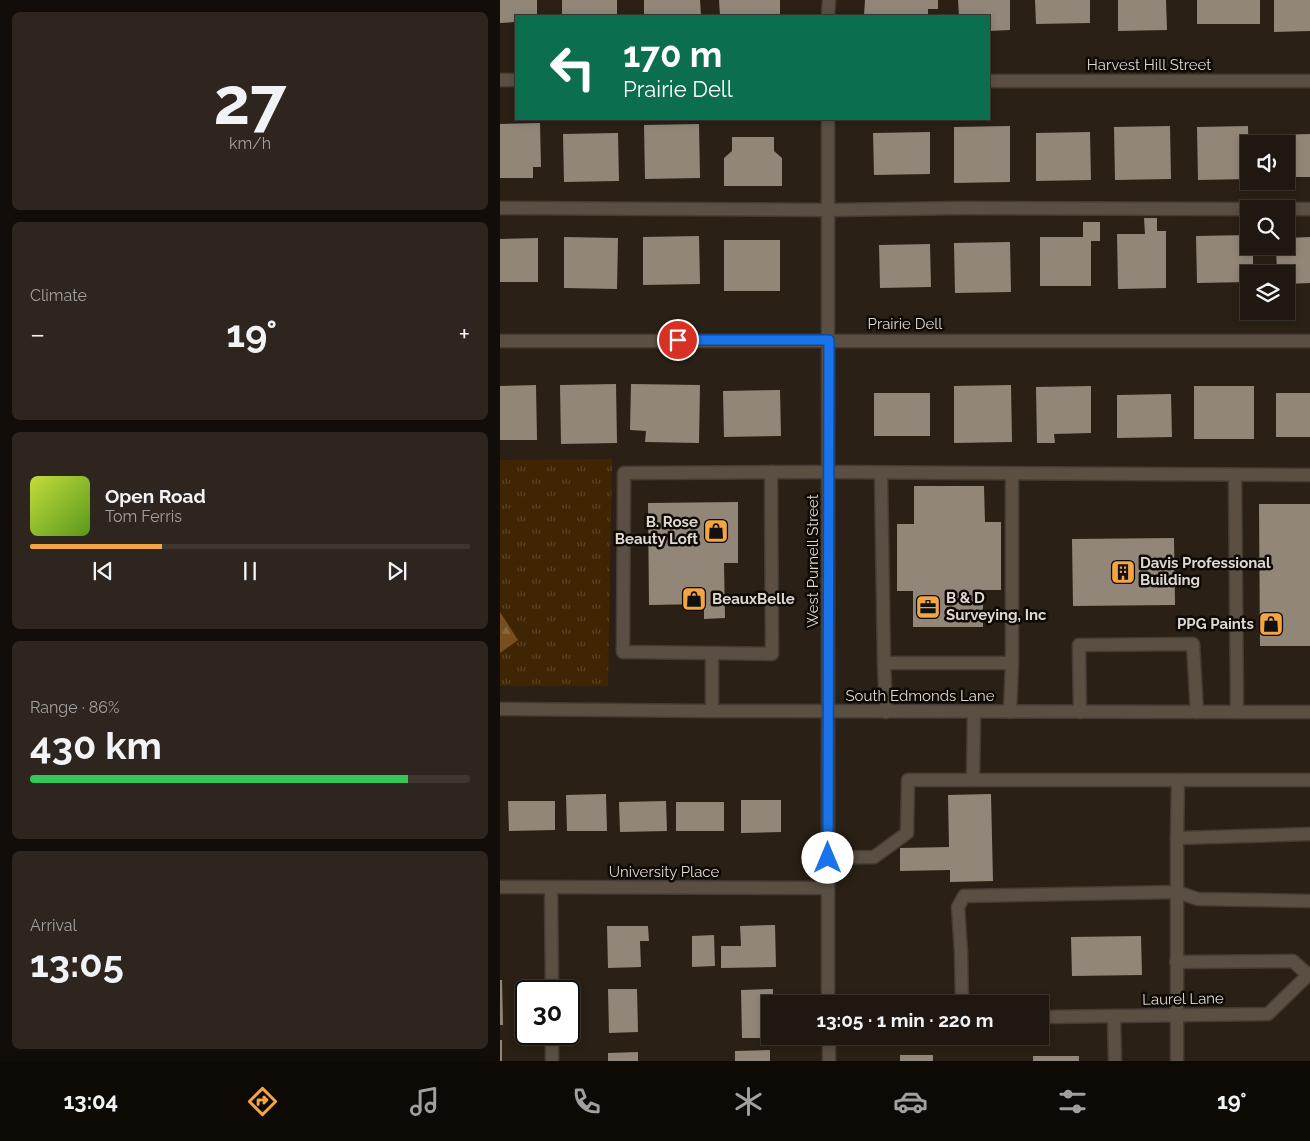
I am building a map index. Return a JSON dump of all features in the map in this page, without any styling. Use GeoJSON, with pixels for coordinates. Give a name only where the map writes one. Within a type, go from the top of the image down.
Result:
{"type":"FeatureCollection","features":[{"type":"Feature","properties":{"kind":"street"},"geometry":{"type":"LineString","coordinates":[[828,0],[828,15]]}},
{"type":"Feature","properties":{"kind":"street"},"geometry":{"type":"LineString","coordinates":[[500,80],[515,80]]}},
{"type":"Feature","properties":{"kind":"street","name":"Harvest Hill Street"},"geometry":{"type":"LineString","coordinates":[[990,81],[1310,81]]}},
{"type":"Feature","properties":{"kind":"street","name":"West Purnell Street"},"geometry":{"type":"LineString","coordinates":[[828,120],[828,995]]}},
{"type":"Feature","properties":{"kind":"street"},"geometry":{"type":"LineString","coordinates":[[500,208],[829,210],[961,208],[1240,209]]}},
{"type":"Feature","properties":{"kind":"street"},"geometry":{"type":"LineString","coordinates":[[1295,209],[1310,209]]}},
{"type":"Feature","properties":{"kind":"street","name":"Prairie Dell"},"geometry":{"type":"LineString","coordinates":[[500,340],[1310,341]]}},
{"type":"Feature","properties":{"kind":"street"},"geometry":{"type":"LineString","coordinates":[[771,472],[772,654],[623,652],[624,473],[771,472],[829,472],[1310,475]]}},
{"type":"Feature","properties":{"kind":"street"},"geometry":{"type":"LineString","coordinates":[[882,473],[886,712]]}},
{"type":"Feature","properties":{"kind":"street"},"geometry":{"type":"LineString","coordinates":[[1010,712],[1012,663],[1012,474]]}},
{"type":"Feature","properties":{"kind":"street"},"geometry":{"type":"LineString","coordinates":[[1235,475],[1237,712]]}},
{"type":"Feature","properties":{"kind":"street"},"geometry":{"type":"LineString","coordinates":[[1080,712],[1079,645],[1193,644],[1197,712]]}},
{"type":"Feature","properties":{"kind":"street"},"geometry":{"type":"LineString","coordinates":[[712,653],[712,711]]}},
{"type":"Feature","properties":{"kind":"street"},"geometry":{"type":"LineString","coordinates":[[884,663],[1012,663]]}},
{"type":"Feature","properties":{"kind":"street","name":"South Edmonds Lane"},"geometry":{"type":"LineString","coordinates":[[500,709],[828,712],[1310,712]]}},
{"type":"Feature","properties":{"kind":"street"},"geometry":{"type":"LineString","coordinates":[[973,780],[974,712]]}},
{"type":"Feature","properties":{"kind":"street"},"geometry":{"type":"LineString","coordinates":[[828,858],[874,857],[907,833],[908,780],[1310,780]]}},
{"type":"Feature","properties":{"kind":"street"},"geometry":{"type":"LineString","coordinates":[[1177,1061],[1178,780]]}},
{"type":"Feature","properties":{"kind":"street"},"geometry":{"type":"LineString","coordinates":[[1177,838],[1310,834]]}},
{"type":"Feature","properties":{"kind":"street","name":"University Place"},"geometry":{"type":"LineString","coordinates":[[500,887],[828,888]]}},
{"type":"Feature","properties":{"kind":"street"},"geometry":{"type":"LineString","coordinates":[[551,888],[552,980]]}},
{"type":"Feature","properties":{"kind":"street"},"geometry":{"type":"LineString","coordinates":[[962,995],[958,908],[964,896],[1177,892],[1198,899],[1310,901]]}},
{"type":"Feature","properties":{"kind":"street"},"geometry":{"type":"LineString","coordinates":[[1176,962],[1293,961],[1309,974]]}},
{"type":"Feature","properties":{"kind":"street","name":"Laurel Lane"},"geometry":{"type":"LineString","coordinates":[[1049,1017],[1268,1014],[1309,974]]}},
{"type":"Feature","properties":{"kind":"street"},"geometry":{"type":"LineString","coordinates":[[1114,1016],[1115,1061]]}},
{"type":"Feature","properties":{"kind":"street"},"geometry":{"type":"LineString","coordinates":[[552,1045],[552,1061]]}},
{"type":"Feature","properties":{"kind":"street"},"geometry":{"type":"LineString","coordinates":[[828,1045],[829,1061]]}},
{"type":"Feature","properties":{"kind":"green space"},"geometry":{"type":"Polygon","coordinates":[[[612,459],[608,686],[500,686],[500,460],[612,459]]]}},
{"type":"Feature","properties":{"kind":"green space"},"geometry":{"type":"Polygon","coordinates":[[[500,612],[518,640],[500,653],[500,612]]]}},
{"type":"Feature","properties":{"kind":"building"},"geometry":{"type":"Polygon","coordinates":[[[500,0],[537,0],[537,15],[515,15],[515,22],[500,23],[500,0]]]}},
{"type":"Feature","properties":{"kind":"building"},"geometry":{"type":"Polygon","coordinates":[[[562,0],[617,0],[617,15],[562,15],[562,0]]]}},
{"type":"Feature","properties":{"kind":"building"},"geometry":{"type":"Polygon","coordinates":[[[644,0],[700,0],[701,15],[644,15],[644,0]]]}},
{"type":"Feature","properties":{"kind":"building"},"geometry":{"type":"Polygon","coordinates":[[[719,0],[780,0],[780,15],[720,15],[719,0]]]}},
{"type":"Feature","properties":{"kind":"building"},"geometry":{"type":"Polygon","coordinates":[[[865,0],[938,0],[938,9],[928,9],[928,15],[864,15],[865,0]]]}},
{"type":"Feature","properties":{"kind":"building"},"geometry":{"type":"Polygon","coordinates":[[[958,0],[1010,0],[1010,30],[990,31],[990,15],[959,15],[958,0]]]}},
{"type":"Feature","properties":{"kind":"building"},"geometry":{"type":"Polygon","coordinates":[[[1035,0],[1090,0],[1090,23],[1036,24],[1035,0]]]}},
{"type":"Feature","properties":{"kind":"building"},"geometry":{"type":"Polygon","coordinates":[[[1118,0],[1166,0],[1167,30],[1118,31],[1118,0]]]}},
{"type":"Feature","properties":{"kind":"building"},"geometry":{"type":"Polygon","coordinates":[[[1197,0],[1260,0],[1260,24],[1197,24],[1197,0]]]}},
{"type":"Feature","properties":{"kind":"building"},"geometry":{"type":"Polygon","coordinates":[[[1274,0],[1310,0],[1310,31],[1274,32],[1274,0]]]}},
{"type":"Feature","properties":{"kind":"building"},"geometry":{"type":"Polygon","coordinates":[[[540,123],[541,167],[533,167],[533,178],[500,178],[500,124],[540,123]]]}},
{"type":"Feature","properties":{"kind":"building"},"geometry":{"type":"Polygon","coordinates":[[[699,124],[700,178],[645,179],[644,125],[699,124]]]}},
{"type":"Feature","properties":{"kind":"building"},"geometry":{"type":"Polygon","coordinates":[[[1010,126],[1010,182],[954,183],[954,127],[1010,126]]]}},
{"type":"Feature","properties":{"kind":"building"},"geometry":{"type":"Polygon","coordinates":[[[1170,126],[1171,179],[1115,180],[1114,127],[1170,126]]]}},
{"type":"Feature","properties":{"kind":"building"},"geometry":{"type":"Polygon","coordinates":[[[1248,126],[1248,135],[1240,135],[1240,179],[1198,180],[1197,127],[1248,126]]]}},
{"type":"Feature","properties":{"kind":"building"},"geometry":{"type":"Polygon","coordinates":[[[930,132],[930,174],[874,175],[873,133],[930,132]]]}},
{"type":"Feature","properties":{"kind":"building"},"geometry":{"type":"Polygon","coordinates":[[[1090,132],[1091,180],[1036,181],[1036,133],[1090,132]]]}},
{"type":"Feature","properties":{"kind":"building"},"geometry":{"type":"Polygon","coordinates":[[[618,133],[619,181],[564,182],[563,134],[618,133]]]}},
{"type":"Feature","properties":{"kind":"building"},"geometry":{"type":"Polygon","coordinates":[[[1310,134],[1310,177],[1295,177],[1295,135],[1277,135],[1310,134]]]}},
{"type":"Feature","properties":{"kind":"building"},"geometry":{"type":"Polygon","coordinates":[[[732,137],[774,137],[774,151],[782,158],[782,186],[724,186],[724,158],[732,151],[732,137]]]}},
{"type":"Feature","properties":{"kind":"building"},"geometry":{"type":"Polygon","coordinates":[[[1144,218],[1157,218],[1157,231],[1166,231],[1166,288],[1118,289],[1117,234],[1145,234],[1144,218]]]}},
{"type":"Feature","properties":{"kind":"building"},"geometry":{"type":"Polygon","coordinates":[[[1083,222],[1100,222],[1100,241],[1091,241],[1091,286],[1040,286],[1040,237],[1083,237],[1083,222]]]}},
{"type":"Feature","properties":{"kind":"building"},"geometry":{"type":"Polygon","coordinates":[[[1240,235],[1240,255],[1253,255],[1253,265],[1240,265],[1240,282],[1197,283],[1196,236],[1240,235]]]}},
{"type":"Feature","properties":{"kind":"building"},"geometry":{"type":"Polygon","coordinates":[[[699,236],[700,284],[643,285],[643,237],[699,236]]]}},
{"type":"Feature","properties":{"kind":"building"},"geometry":{"type":"Polygon","coordinates":[[[564,237],[618,238],[617,289],[564,288],[564,237]]]}},
{"type":"Feature","properties":{"kind":"building"},"geometry":{"type":"Polygon","coordinates":[[[1310,237],[1310,283],[1295,284],[1295,265],[1277,265],[1276,255],[1295,255],[1295,238],[1310,237]]]}},
{"type":"Feature","properties":{"kind":"building"},"geometry":{"type":"Polygon","coordinates":[[[538,238],[538,282],[500,282],[500,239],[538,238]]]}},
{"type":"Feature","properties":{"kind":"building"},"geometry":{"type":"Polygon","coordinates":[[[724,240],[780,240],[780,291],[724,291],[724,240]]]}},
{"type":"Feature","properties":{"kind":"building"},"geometry":{"type":"Polygon","coordinates":[[[1010,242],[1011,292],[955,293],[954,243],[1010,242]]]}},
{"type":"Feature","properties":{"kind":"building"},"geometry":{"type":"Polygon","coordinates":[[[930,244],[931,287],[880,288],[879,245],[930,244]]]}},
{"type":"Feature","properties":{"kind":"building"},"geometry":{"type":"Polygon","coordinates":[[[616,384],[617,443],[561,444],[560,385],[616,384]]]}},
{"type":"Feature","properties":{"kind":"building"},"geometry":{"type":"Polygon","coordinates":[[[631,384],[700,385],[699,443],[645,442],[646,431],[630,430],[631,384]]]}},
{"type":"Feature","properties":{"kind":"building"},"geometry":{"type":"Polygon","coordinates":[[[536,385],[537,440],[500,440],[500,386],[536,385]]]}},
{"type":"Feature","properties":{"kind":"building"},"geometry":{"type":"Polygon","coordinates":[[[1011,385],[1012,442],[954,443],[954,386],[1011,385]]]}},
{"type":"Feature","properties":{"kind":"building"},"geometry":{"type":"Polygon","coordinates":[[[1091,386],[1091,433],[1054,434],[1055,443],[1037,443],[1036,387],[1091,386]]]}},
{"type":"Feature","properties":{"kind":"building"},"geometry":{"type":"Polygon","coordinates":[[[1194,386],[1254,386],[1254,439],[1194,439],[1194,386]]]}},
{"type":"Feature","properties":{"kind":"building"},"geometry":{"type":"Polygon","coordinates":[[[780,390],[781,436],[724,437],[723,391],[780,390]]]}},
{"type":"Feature","properties":{"kind":"building"},"geometry":{"type":"Polygon","coordinates":[[[874,393],[930,393],[930,436],[874,436],[874,393]]]}},
{"type":"Feature","properties":{"kind":"building"},"geometry":{"type":"Polygon","coordinates":[[[1276,393],[1310,393],[1310,437],[1276,437],[1276,393]]]}},
{"type":"Feature","properties":{"kind":"building"},"geometry":{"type":"Polygon","coordinates":[[[1171,394],[1172,437],[1117,438],[1117,395],[1171,394]]]}},
{"type":"Feature","properties":{"kind":"building"},"geometry":{"type":"Polygon","coordinates":[[[914,486],[984,486],[985,522],[1001,522],[1001,590],[983,590],[983,627],[913,627],[913,591],[897,591],[897,524],[914,524],[914,486]]]}},
{"type":"Feature","properties":{"kind":"building"},"geometry":{"type":"Polygon","coordinates":[[[738,502],[738,563],[724,563],[725,618],[704,619],[704,604],[649,605],[648,503],[738,502]]]}},
{"type":"Feature","properties":{"kind":"building"},"geometry":{"type":"Polygon","coordinates":[[[1259,504],[1310,504],[1310,646],[1260,646],[1259,504]]]}},
{"type":"Feature","properties":{"kind":"building","name":"Davis Professional Building"},"geometry":{"type":"Polygon","coordinates":[[[1174,538],[1175,605],[1073,606],[1072,539],[1174,538]]]}},
{"type":"Feature","properties":{"kind":"building"},"geometry":{"type":"Polygon","coordinates":[[[606,794],[607,831],[567,831],[566,795],[606,794]]]}},
{"type":"Feature","properties":{"kind":"building"},"geometry":{"type":"Polygon","coordinates":[[[991,794],[993,881],[950,882],[950,870],[900,871],[900,848],[949,847],[948,795],[991,794]]]}},
{"type":"Feature","properties":{"kind":"building"},"geometry":{"type":"Polygon","coordinates":[[[741,800],[781,800],[781,832],[741,833],[741,800]]]}},
{"type":"Feature","properties":{"kind":"building"},"geometry":{"type":"Polygon","coordinates":[[[508,801],[555,801],[555,830],[509,831],[508,801]]]}},
{"type":"Feature","properties":{"kind":"building"},"geometry":{"type":"Polygon","coordinates":[[[666,801],[667,831],[620,832],[619,802],[666,801]]]}},
{"type":"Feature","properties":{"kind":"building"},"geometry":{"type":"Polygon","coordinates":[[[676,802],[724,802],[724,831],[676,831],[676,802]]]}},
{"type":"Feature","properties":{"kind":"building"},"geometry":{"type":"Polygon","coordinates":[[[775,925],[776,967],[721,968],[721,946],[741,946],[740,926],[775,925]]]}},
{"type":"Feature","properties":{"kind":"building"},"geometry":{"type":"Polygon","coordinates":[[[607,926],[648,926],[649,941],[640,941],[641,967],[608,968],[607,926]]]}},
{"type":"Feature","properties":{"kind":"building"},"geometry":{"type":"Polygon","coordinates":[[[714,935],[715,966],[692,967],[692,936],[714,935]]]}},
{"type":"Feature","properties":{"kind":"building"},"geometry":{"type":"Polygon","coordinates":[[[1141,936],[1142,975],[1072,976],[1071,937],[1141,936]]]}},
{"type":"Feature","properties":{"kind":"building"},"geometry":{"type":"Polygon","coordinates":[[[500,980],[502,980],[503,1025],[500,1025],[500,980]]]}},
{"type":"Feature","properties":{"kind":"building"},"geometry":{"type":"Polygon","coordinates":[[[608,989],[637,989],[638,1032],[609,1033],[608,989]]]}},
{"type":"Feature","properties":{"kind":"building"},"geometry":{"type":"Polygon","coordinates":[[[773,989],[773,995],[761,995],[761,1038],[742,1038],[741,990],[773,989]]]}},
{"type":"Feature","properties":{"kind":"building"},"geometry":{"type":"Polygon","coordinates":[[[500,1040],[502,1040],[502,1061],[500,1061],[500,1040]]]}},
{"type":"Feature","properties":{"kind":"building"},"geometry":{"type":"Polygon","coordinates":[[[770,1050],[770,1061],[735,1061],[735,1051],[770,1050]]]}},
{"type":"Feature","properties":{"kind":"building"},"geometry":{"type":"Polygon","coordinates":[[[638,1052],[638,1061],[608,1061],[608,1053],[638,1052]]]}},
{"type":"Feature","properties":{"kind":"building"},"geometry":{"type":"Polygon","coordinates":[[[900,1055],[933,1055],[933,1061],[900,1061],[900,1055]]]}},
{"type":"Feature","properties":{"kind":"building"},"geometry":{"type":"Polygon","coordinates":[[[1033,1056],[1079,1056],[1079,1061],[1033,1061],[1033,1056]]]}},
{"type":"Feature","properties":{"kind":"place","name":"B. Rose Beauty Loft"},"geometry":{"type":"Point","coordinates":[716,531]}},
{"type":"Feature","properties":{"kind":"place","name":"Davis Professional Building"},"geometry":{"type":"Point","coordinates":[1123,572]}},
{"type":"Feature","properties":{"kind":"place","name":"BeauxBelle"},"geometry":{"type":"Point","coordinates":[694,599]}},
{"type":"Feature","properties":{"kind":"place","name":"B & D Surveying, Inc"},"geometry":{"type":"Point","coordinates":[928,607]}},
{"type":"Feature","properties":{"kind":"place","name":"PPG Paints"},"geometry":{"type":"Point","coordinates":[1271,624]}},
{"type":"Feature","properties":{"kind":"route"},"geometry":{"type":"LineString","coordinates":[[678,340],[829,340],[828,858]]}}]}
